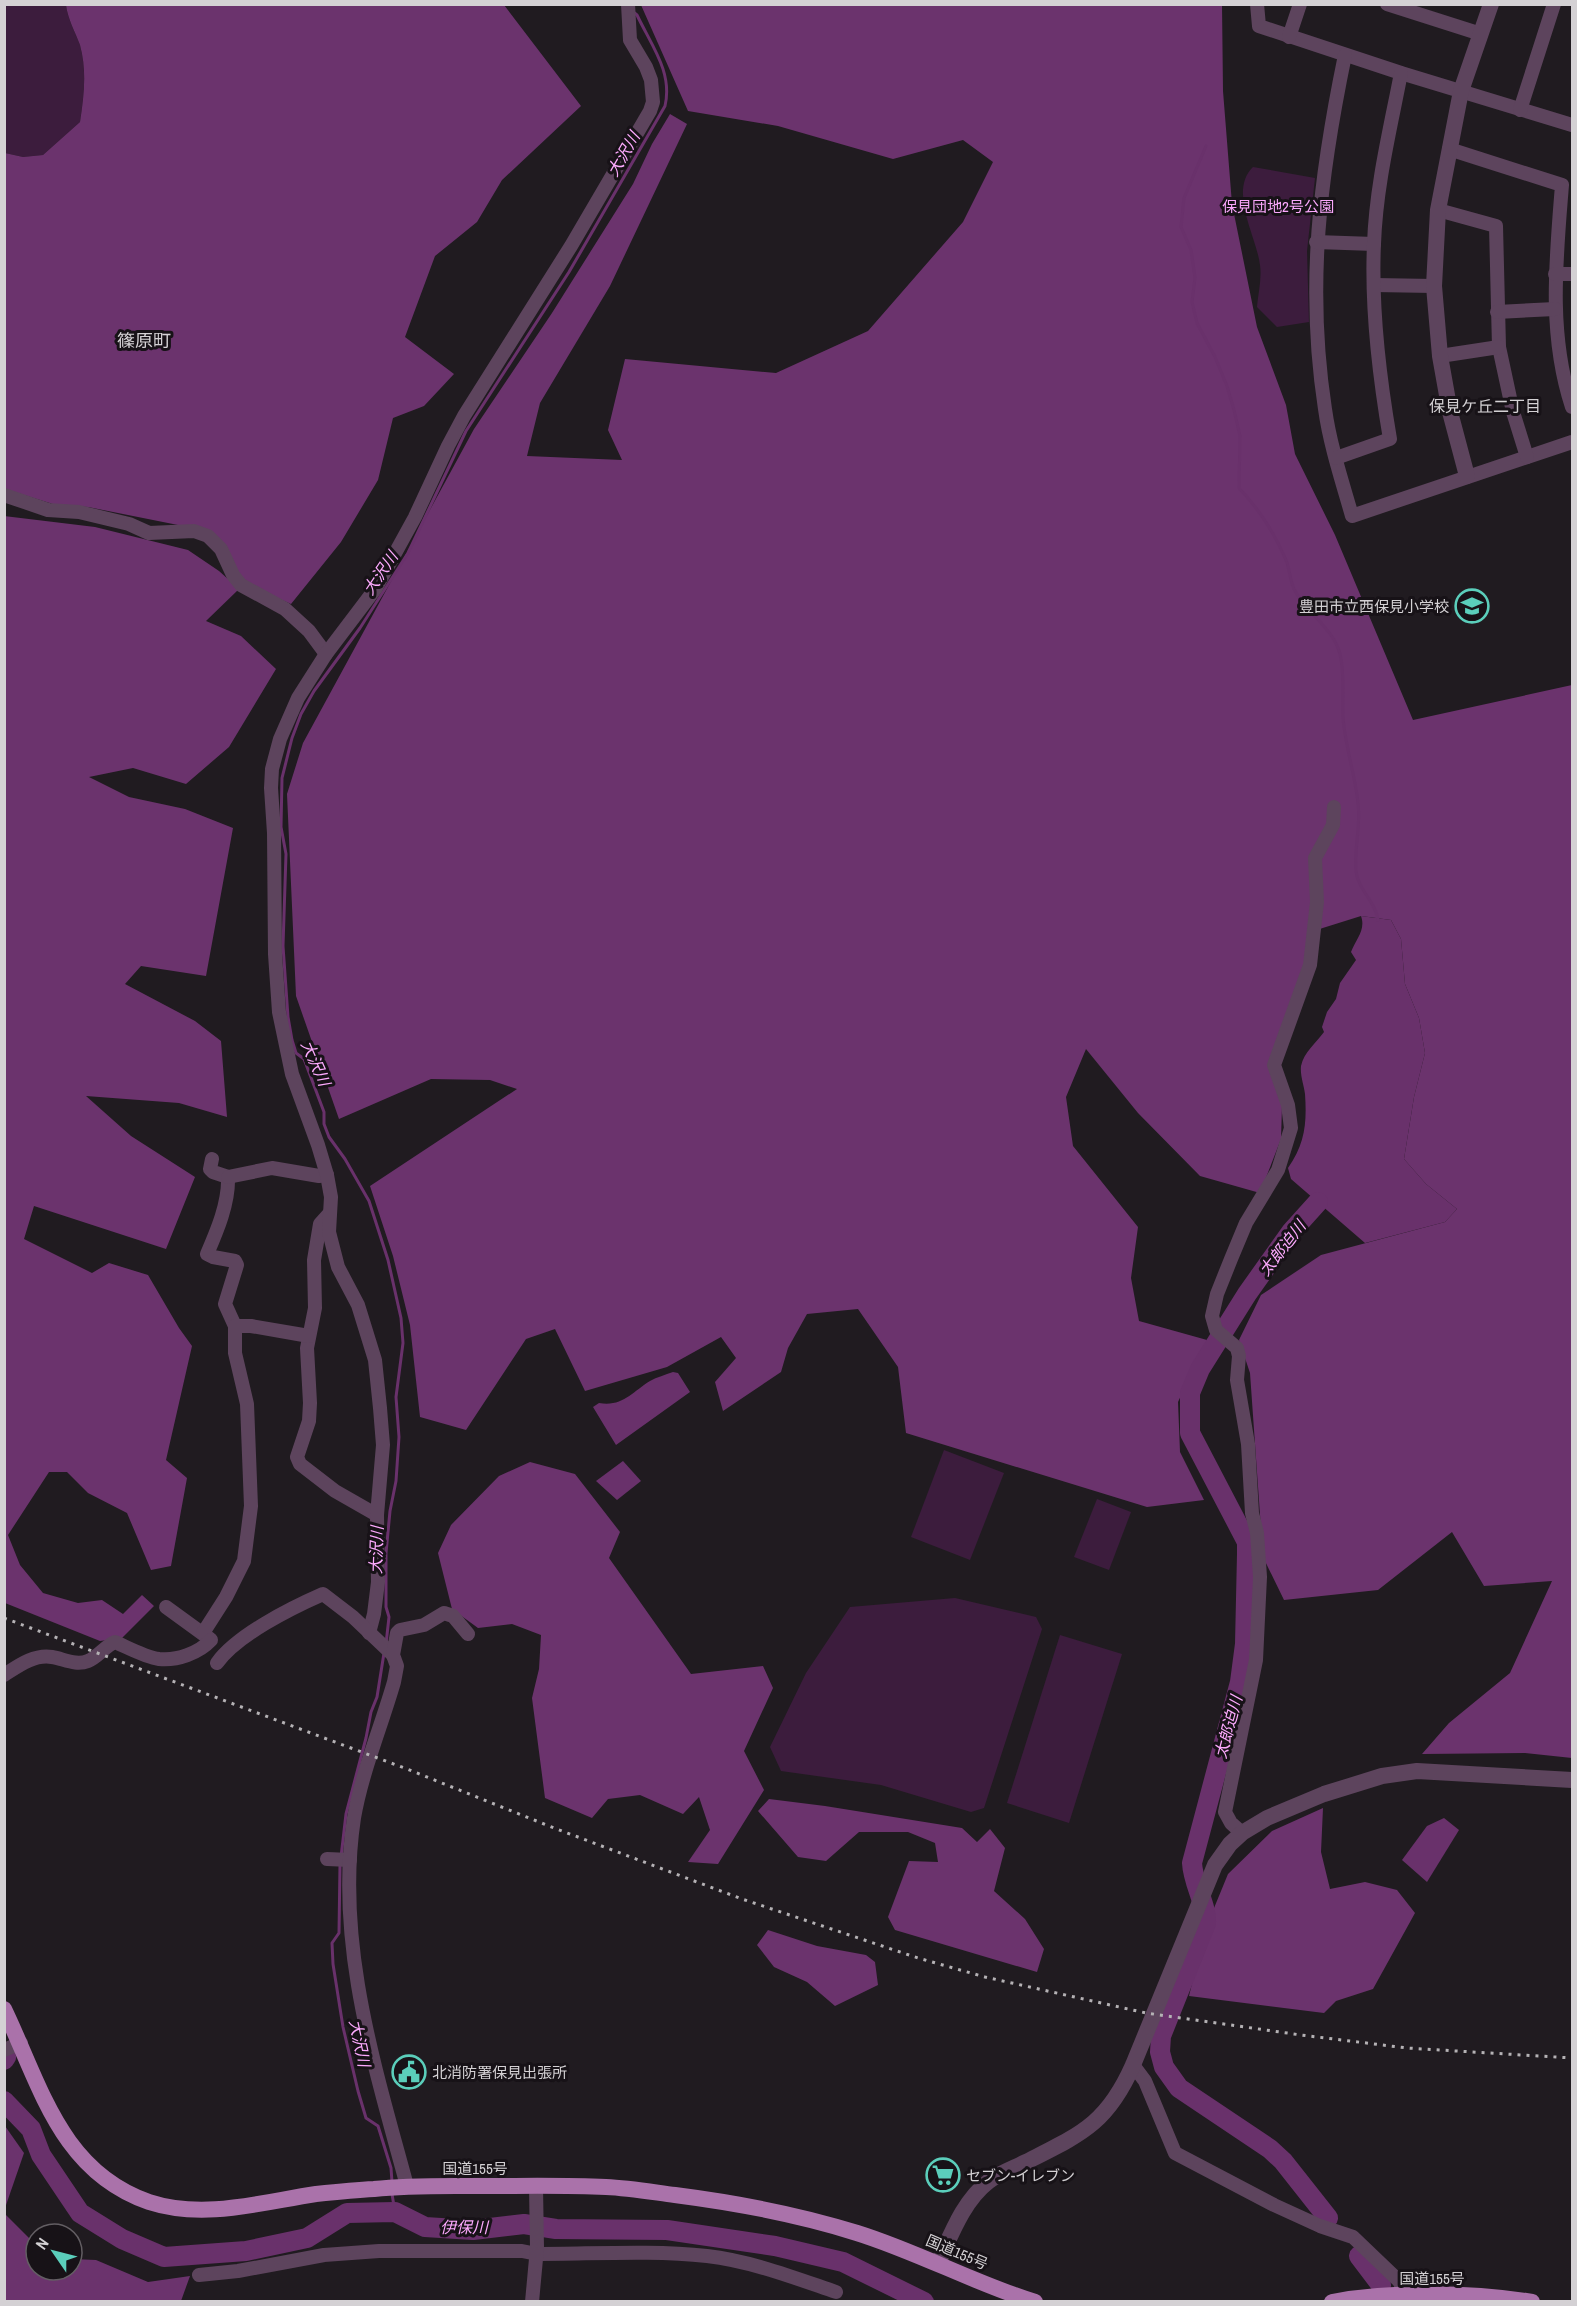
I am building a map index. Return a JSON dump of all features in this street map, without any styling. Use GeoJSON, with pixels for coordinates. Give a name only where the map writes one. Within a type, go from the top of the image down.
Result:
{"type":"FeatureCollection","features":[{"type":"Feature","properties":{"kind":"highway","name":"国道155号"},"geometry":{"type":"LineString","coordinates":[[4,2009],[12,2047],[31,2068],[69,2144],[101,2176],[150,2202],[200,2210],[232,2208],[318,2194],[407,2186],[609,2187],[784,2212],[858,2233],[938,2263],[1004,2292],[1035,2301]]}},
{"type":"Feature","properties":{"kind":"highway","name":"国道155号"},"geometry":{"type":"LineString","coordinates":[[1332,2301],[1356,2297],[1407,2296],[1495,2296],[1532,2301]]}},
{"type":"Feature","properties":{"kind":"street"},"geometry":{"type":"LineString","coordinates":[[1257,4],[1259,26],[1289,38],[1572,125]]}},
{"type":"Feature","properties":{"kind":"street"},"geometry":{"type":"LineString","coordinates":[[1289,38],[1300,4]]}},
{"type":"Feature","properties":{"kind":"street"},"geometry":{"type":"LineString","coordinates":[[1387,4],[1423,10],[1481,34]]}},
{"type":"Feature","properties":{"kind":"street"},"geometry":{"type":"LineString","coordinates":[[1467,476],[1450,412],[1440,356],[1434,286],[1438,210],[1449,149],[1461,91],[1491,4]]}},
{"type":"Feature","properties":{"kind":"street"},"geometry":{"type":"LineString","coordinates":[[1520,110],[1554,4]]}},
{"type":"Feature","properties":{"kind":"street"},"geometry":{"type":"LineString","coordinates":[[373,1637],[378,1582],[378,1515],[383,1445],[375,1360],[358,1305],[338,1267],[329,1232],[331,1197],[327,1175],[292,1074],[279,1012],[272,769],[285,727],[298,698],[326,654],[376,588],[416,517],[464,416],[582,227],[650,111],[653,102],[651,80],[630,40],[628,10]]}},
{"type":"Feature","properties":{"kind":"street"},"geometry":{"type":"LineString","coordinates":[[1345,55],[1328,137],[1316,242],[1316,321],[1325,410],[1352,516],[1572,442]]}},
{"type":"Feature","properties":{"kind":"street"},"geometry":{"type":"LineString","coordinates":[[1336,458],[1390,439],[1378,369],[1374,244],[1381,176],[1401,73]]}},
{"type":"Feature","properties":{"kind":"street"},"geometry":{"type":"LineString","coordinates":[[1449,149],[1562,185],[1554,309],[1563,374],[1572,407]]}},
{"type":"Feature","properties":{"kind":"street"},"geometry":{"type":"LineString","coordinates":[[1438,210],[1496,226],[1499,347],[1513,412],[1527,457]]}},
{"type":"Feature","properties":{"kind":"street"},"geometry":{"type":"LineString","coordinates":[[1316,242],[1374,244]]}},
{"type":"Feature","properties":{"kind":"street"},"geometry":{"type":"LineString","coordinates":[[1555,273],[1572,274]]}},
{"type":"Feature","properties":{"kind":"street"},"geometry":{"type":"LineString","coordinates":[[1374,285],[1434,286]]}},
{"type":"Feature","properties":{"kind":"street"},"geometry":{"type":"LineString","coordinates":[[1497,312],[1554,309]]}},
{"type":"Feature","properties":{"kind":"street"},"geometry":{"type":"LineString","coordinates":[[1440,356],[1499,347]]}},
{"type":"Feature","properties":{"kind":"street"},"geometry":{"type":"LineString","coordinates":[[4,495],[48,510],[79,512],[129,524],[149,533],[194,531],[208,536],[221,549],[233,575],[241,585],[285,609],[309,631],[326,654]]}},
{"type":"Feature","properties":{"kind":"street"},"geometry":{"type":"LineString","coordinates":[[1242,1833],[1231,1822],[1226,1812],[1256,1660],[1260,1577],[1257,1533],[1251,1514],[1248,1444],[1237,1380],[1239,1356],[1237,1348],[1216,1330],[1212,1316],[1217,1294],[1246,1223],[1278,1170],[1291,1128],[1288,1105],[1274,1065],[1310,965],[1317,902],[1315,858],[1333,825],[1334,807]]}},
{"type":"Feature","properties":{"kind":"street"},"geometry":{"type":"LineString","coordinates":[[212,1159],[210,1169],[228,1177],[272,1168],[319,1176],[327,1175]]}},
{"type":"Feature","properties":{"kind":"street"},"geometry":{"type":"LineString","coordinates":[[4,1675],[24,1662],[39,1658],[89,1661],[115,1642],[158,1659],[187,1656],[205,1646],[207,1637],[244,1561],[251,1506],[249,1430],[247,1404],[235,1353],[235,1326],[225,1304],[237,1265],[235,1261],[207,1254],[218,1229],[228,1177]]}},
{"type":"Feature","properties":{"kind":"street"},"geometry":{"type":"LineString","coordinates":[[331,1197],[329,1216],[320,1224],[315,1252],[315,1308],[307,1348],[309,1421],[297,1457],[300,1464],[335,1491],[378,1515]]}},
{"type":"Feature","properties":{"kind":"street"},"geometry":{"type":"LineString","coordinates":[[235,1326],[251,1326],[309,1336]]}},
{"type":"Feature","properties":{"kind":"street"},"geometry":{"type":"LineString","coordinates":[[166,1607],[207,1637],[221,1657],[291,1608],[322,1594],[353,1617],[393,1655],[397,1666],[394,1682],[361,1787],[348,1860],[354,1952],[362,2008],[371,2054],[407,2186]]}},
{"type":"Feature","properties":{"kind":"street"},"geometry":{"type":"LineString","coordinates":[[393,1655],[397,1633],[400,1630],[424,1625],[444,1613],[453,1616],[468,1634]]}},
{"type":"Feature","properties":{"kind":"street"},"geometry":{"type":"LineString","coordinates":[[938,2263],[968,2203],[989,2182],[1076,2136],[1096,2121],[1123,2088],[1215,1865],[1230,1844],[1242,1833],[1267,1818],[1314,1798],[1358,1782],[1394,1774],[1417,1771],[1572,1780]]}},
{"type":"Feature","properties":{"kind":"street"},"geometry":{"type":"LineString","coordinates":[[327,1859],[348,1860]]}},
{"type":"Feature","properties":{"kind":"street"},"geometry":{"type":"LineString","coordinates":[[1133,2065],[1145,2081],[1175,2153],[1274,2205],[1320,2226],[1353,2237],[1399,2281],[1407,2296]]}},
{"type":"Feature","properties":{"kind":"street"},"geometry":{"type":"LineString","coordinates":[[532,2301],[537,2251],[536,2186]]}},
{"type":"Feature","properties":{"kind":"street"},"geometry":{"type":"LineString","coordinates":[[199,2275],[238,2271],[324,2255],[379,2251],[665,2254],[708,2256],[793,2277],[836,2292]]}},
{"type":"Feature","properties":{"kind":"green space"},"geometry":{"type":"Polygon","coordinates":[[[5,5],[66,5],[80,45],[84,93],[80,122],[43,155],[23,157],[5,153],[5,5]]]}},
{"type":"Feature","properties":{"kind":"green space","name":"保見団地2号公園"},"geometry":{"type":"Polygon","coordinates":[[[1253,167],[1315,178],[1307,251],[1309,322],[1277,327],[1257,307],[1260,265],[1243,201],[1246,177],[1253,167]]]}},
{"type":"Feature","properties":{"kind":"green space"},"geometry":{"type":"Polygon","coordinates":[[[944,1450],[1004,1473],[970,1560],[911,1537],[944,1450]]]}},
{"type":"Feature","properties":{"kind":"green space"},"geometry":{"type":"Polygon","coordinates":[[[1097,1499],[1131,1512],[1109,1570],[1074,1557],[1097,1499]]]}},
{"type":"Feature","properties":{"kind":"green space"},"geometry":{"type":"Polygon","coordinates":[[[955,1598],[1036,1617],[1042,1629],[984,1808],[971,1812],[881,1785],[781,1771],[770,1747],[806,1673],[850,1607],[955,1598]]]}},
{"type":"Feature","properties":{"kind":"green space"},"geometry":{"type":"Polygon","coordinates":[[[1060,1635],[1122,1654],[1069,1823],[1007,1803],[1060,1635]]]}},
{"type":"Feature","properties":{"kind":"shaded area"},"geometry":{"type":"Polygon","coordinates":[[[66,5],[504,5],[581,106],[502,180],[477,222],[435,256],[405,337],[454,374],[424,406],[393,418],[378,480],[341,542],[291,604],[242,582],[230,555],[183,526],[88,507],[56,505],[5,489],[5,153],[23,157],[43,155],[80,122],[84,93],[84,64],[66,5]]]}},
{"type":"Feature","properties":{"kind":"shaded area"},"geometry":{"type":"Polygon","coordinates":[[[641,5],[1222,5],[1223,91],[1232,204],[1257,327],[1286,405],[1295,454],[1335,535],[1413,720],[1572,685],[1572,1758],[1525,1753],[1422,1754],[1449,1723],[1510,1673],[1552,1581],[1484,1586],[1452,1532],[1378,1590],[1284,1600],[1263,1557],[1250,1373],[1239,1340],[1261,1295],[1321,1255],[1445,1222],[1457,1209],[1426,1184],[1404,1159],[1414,1097],[1425,1053],[1419,1018],[1405,984],[1401,939],[1391,920],[1361,916],[1310,932],[1309,965],[1269,1065],[1282,1106],[1281,1139],[1260,1193],[1200,1176],[1138,1113],[1086,1049],[1066,1097],[1073,1146],[1138,1227],[1131,1278],[1139,1321],[1207,1340],[1178,1402],[1180,1452],[1204,1500],[1147,1507],[906,1433],[898,1367],[858,1309],[807,1314],[788,1348],[781,1372],[723,1411],[715,1382],[736,1358],[721,1337],[667,1367],[585,1391],[555,1329],[526,1339],[466,1430],[420,1417],[410,1325],[393,1256],[370,1186],[517,1089],[490,1080],[431,1079],[339,1119],[296,996],[287,794],[303,743],[474,429],[552,313],[633,184],[652,144],[670,114],[687,124],[610,286],[540,403],[527,456],[622,460],[608,430],[625,359],[776,373],[868,331],[963,222],[993,162],[963,140],[893,159],[778,126],[688,111],[641,5]]]}},
{"type":"Feature","properties":{"kind":"shaded area"},"geometry":{"type":"Polygon","coordinates":[[[4,516],[95,527],[188,550],[219,571],[239,589],[206,621],[241,636],[276,669],[229,747],[186,784],[133,768],[89,777],[129,797],[185,809],[233,828],[206,976],[141,966],[125,984],[195,1021],[221,1041],[227,1117],[179,1103],[86,1096],[131,1136],[195,1177],[166,1249],[34,1206],[24,1239],[92,1273],[109,1263],[148,1275],[192,1346],[166,1460],[187,1478],[171,1566],[151,1570],[127,1513],[88,1493],[67,1472],[49,1472],[8,1535],[20,1565],[43,1593],[78,1603],[102,1600],[123,1614],[142,1595],[154,1606],[122,1638],[100,1641],[5,1603],[4,516]]]}},
{"type":"Feature","properties":{"kind":"shaded area"},"geometry":{"type":"Polygon","coordinates":[[[1361,916],[1391,920],[1401,939],[1405,984],[1419,1018],[1425,1053],[1414,1097],[1404,1159],[1426,1184],[1457,1209],[1445,1222],[1365,1243],[1291,1179],[1288,1168],[1304,1133],[1306,1114],[1301,1066],[1307,1052],[1324,1032],[1322,1027],[1327,1012],[1336,999],[1340,983],[1356,960],[1351,952],[1361,930],[1361,916]]]}},
{"type":"Feature","properties":{"kind":"shaded area"},"geometry":{"type":"Polygon","coordinates":[[[673,1372],[678,1373],[690,1392],[616,1445],[593,1407],[599,1403],[621,1401],[650,1381],[673,1372]]]}},
{"type":"Feature","properties":{"kind":"shaded area"},"geometry":{"type":"Polygon","coordinates":[[[623,1461],[641,1481],[617,1500],[596,1481],[623,1461]]]}},
{"type":"Feature","properties":{"kind":"shaded area"},"geometry":{"type":"Polygon","coordinates":[[[530,1462],[575,1474],[620,1532],[609,1558],[691,1674],[763,1666],[773,1688],[744,1751],[764,1790],[718,1864],[688,1862],[710,1830],[699,1797],[683,1814],[640,1795],[608,1799],[592,1818],[545,1798],[532,1698],[539,1669],[541,1635],[512,1624],[478,1628],[452,1609],[438,1553],[451,1525],[499,1476],[530,1462]]]}},
{"type":"Feature","properties":{"kind":"shaded area"},"geometry":{"type":"Polygon","coordinates":[[[769,1799],[962,1828],[977,1842],[990,1829],[1005,1848],[994,1891],[1025,1919],[1044,1949],[1037,1972],[895,1930],[888,1917],[909,1861],[938,1862],[935,1843],[908,1832],[859,1832],[826,1861],[798,1857],[758,1811],[769,1799]]]}},
{"type":"Feature","properties":{"kind":"shaded area"},"geometry":{"type":"Polygon","coordinates":[[[1323,1808],[1321,1852],[1330,1889],[1365,1882],[1397,1890],[1415,1913],[1373,1989],[1336,2001],[1324,2013],[1189,1996],[1205,1930],[1228,1874],[1272,1831],[1323,1808]]]}},
{"type":"Feature","properties":{"kind":"shaded area"},"geometry":{"type":"Polygon","coordinates":[[[1444,1818],[1459,1830],[1427,1882],[1402,1860],[1427,1826],[1444,1818]]]}},
{"type":"Feature","properties":{"kind":"shaded area"},"geometry":{"type":"Polygon","coordinates":[[[768,1930],[817,1946],[866,1955],[875,1962],[878,1985],[835,2006],[807,1982],[774,1967],[757,1945],[768,1930]]]}},
{"type":"Feature","properties":{"kind":"shaded area"},"geometry":{"type":"Polygon","coordinates":[[[4,2126],[24,2153],[5,2208],[4,2126]]]}},
{"type":"Feature","properties":{"kind":"shaded area"},"geometry":{"type":"Polygon","coordinates":[[[4,2213],[24,2233],[24,2282],[84,2282],[84,2260],[96,2260],[148,2282],[190,2276],[181,2301],[5,2301],[4,2213]]]}},
{"type":"Feature","properties":{"kind":"waterway","name":"大沢川"},"geometry":{"type":"LineString","coordinates":[[386,1644],[389,1617],[386,1607],[386,1553],[390,1511],[396,1481],[399,1437],[396,1397],[403,1343],[401,1318],[388,1260],[369,1201],[345,1159],[329,1137],[324,1124],[324,1112],[304,1059],[296,1053],[292,1040],[283,946],[286,854],[281,827],[282,778],[292,738],[301,714],[314,691],[360,628],[408,553],[466,431],[569,272],[665,106],[667,94],[663,70],[637,15],[632,11]]}},
{"type":"Feature","properties":{"kind":"waterway"},"geometry":{"type":"LineString","coordinates":[[1206,146],[1184,198],[1181,227],[1191,250],[1195,278],[1192,302],[1197,323],[1215,357],[1234,410],[1240,436],[1239,488],[1260,513],[1277,540],[1286,560],[1295,591],[1332,636],[1340,654],[1344,728],[1359,812],[1356,871],[1357,878],[1374,907],[1378,920]]}},
{"type":"Feature","properties":{"kind":"waterway","name":"太郎迫川"},"geometry":{"type":"LineString","coordinates":[[1318,1202],[1291,1232],[1247,1294],[1200,1369],[1190,1393],[1190,1433],[1247,1542],[1245,1644],[1240,1682],[1192,1863],[1206,1923],[1161,2036],[1160,2052],[1164,2067],[1179,2088],[1270,2149],[1283,2161],[1328,2218]]}},
{"type":"Feature","properties":{"kind":"waterway","name":"大沢川"},"geometry":{"type":"LineString","coordinates":[[341,1857],[346,1814],[371,1712],[377,1697],[384,1653]]}},
{"type":"Feature","properties":{"kind":"waterway","name":"大沢川"},"geometry":{"type":"LineString","coordinates":[[340,1864],[339,1933],[332,1943],[343,2027],[366,2118],[378,2126],[391,2168],[392,2182]]}},
{"type":"Feature","properties":{"kind":"waterway","name":"伊保川"},"geometry":{"type":"LineString","coordinates":[[4,2054],[6,2057],[4,2060]]}},
{"type":"Feature","properties":{"kind":"waterway","name":"伊保川"},"geometry":{"type":"LineString","coordinates":[[4,2101],[31,2129],[41,2155],[80,2213],[122,2239],[164,2257],[246,2251],[307,2238],[347,2213],[395,2212],[425,2227],[473,2230],[524,2224],[556,2229],[667,2230],[775,2246],[843,2262],[924,2302]]}},
{"type":"Feature","properties":{"kind":"waterway","name":"大沢川"},"geometry":{"type":"LineString","coordinates":[[392,2194],[395,2212]]}},
{"type":"Feature","properties":{"kind":"waterway","name":"太郎迫川"},"geometry":{"type":"LineString","coordinates":[[1359,2256],[1381,2285]]}},
{"type":"Feature","properties":{"kind":"railway"},"geometry":{"type":"LineString","coordinates":[[4,1618],[407,1769],[554,1828],[742,1899],[918,1958],[985,1977],[1146,2013],[1301,2035],[1407,2048],[1572,2058]]}},
{"type":"Feature","properties":{"kind":"place","name":"豊田市立西保見小学校"},"geometry":{"type":"Point","coordinates":[1472,606]}},
{"type":"Feature","properties":{"kind":"place","name":"北消防署保見出張所"},"geometry":{"type":"Point","coordinates":[409,2072]}},
{"type":"Feature","properties":{"kind":"place","name":"セブン-イレブン"},"geometry":{"type":"Point","coordinates":[943,2175]}},
{"type":"Feature","properties":{"kind":"district","name":"篠原町"},"geometry":{"type":"Point","coordinates":[144,340]}},
{"type":"Feature","properties":{"kind":"district","name":"保見ケ丘二丁目"},"geometry":{"type":"Point","coordinates":[1485,406]}}]}
